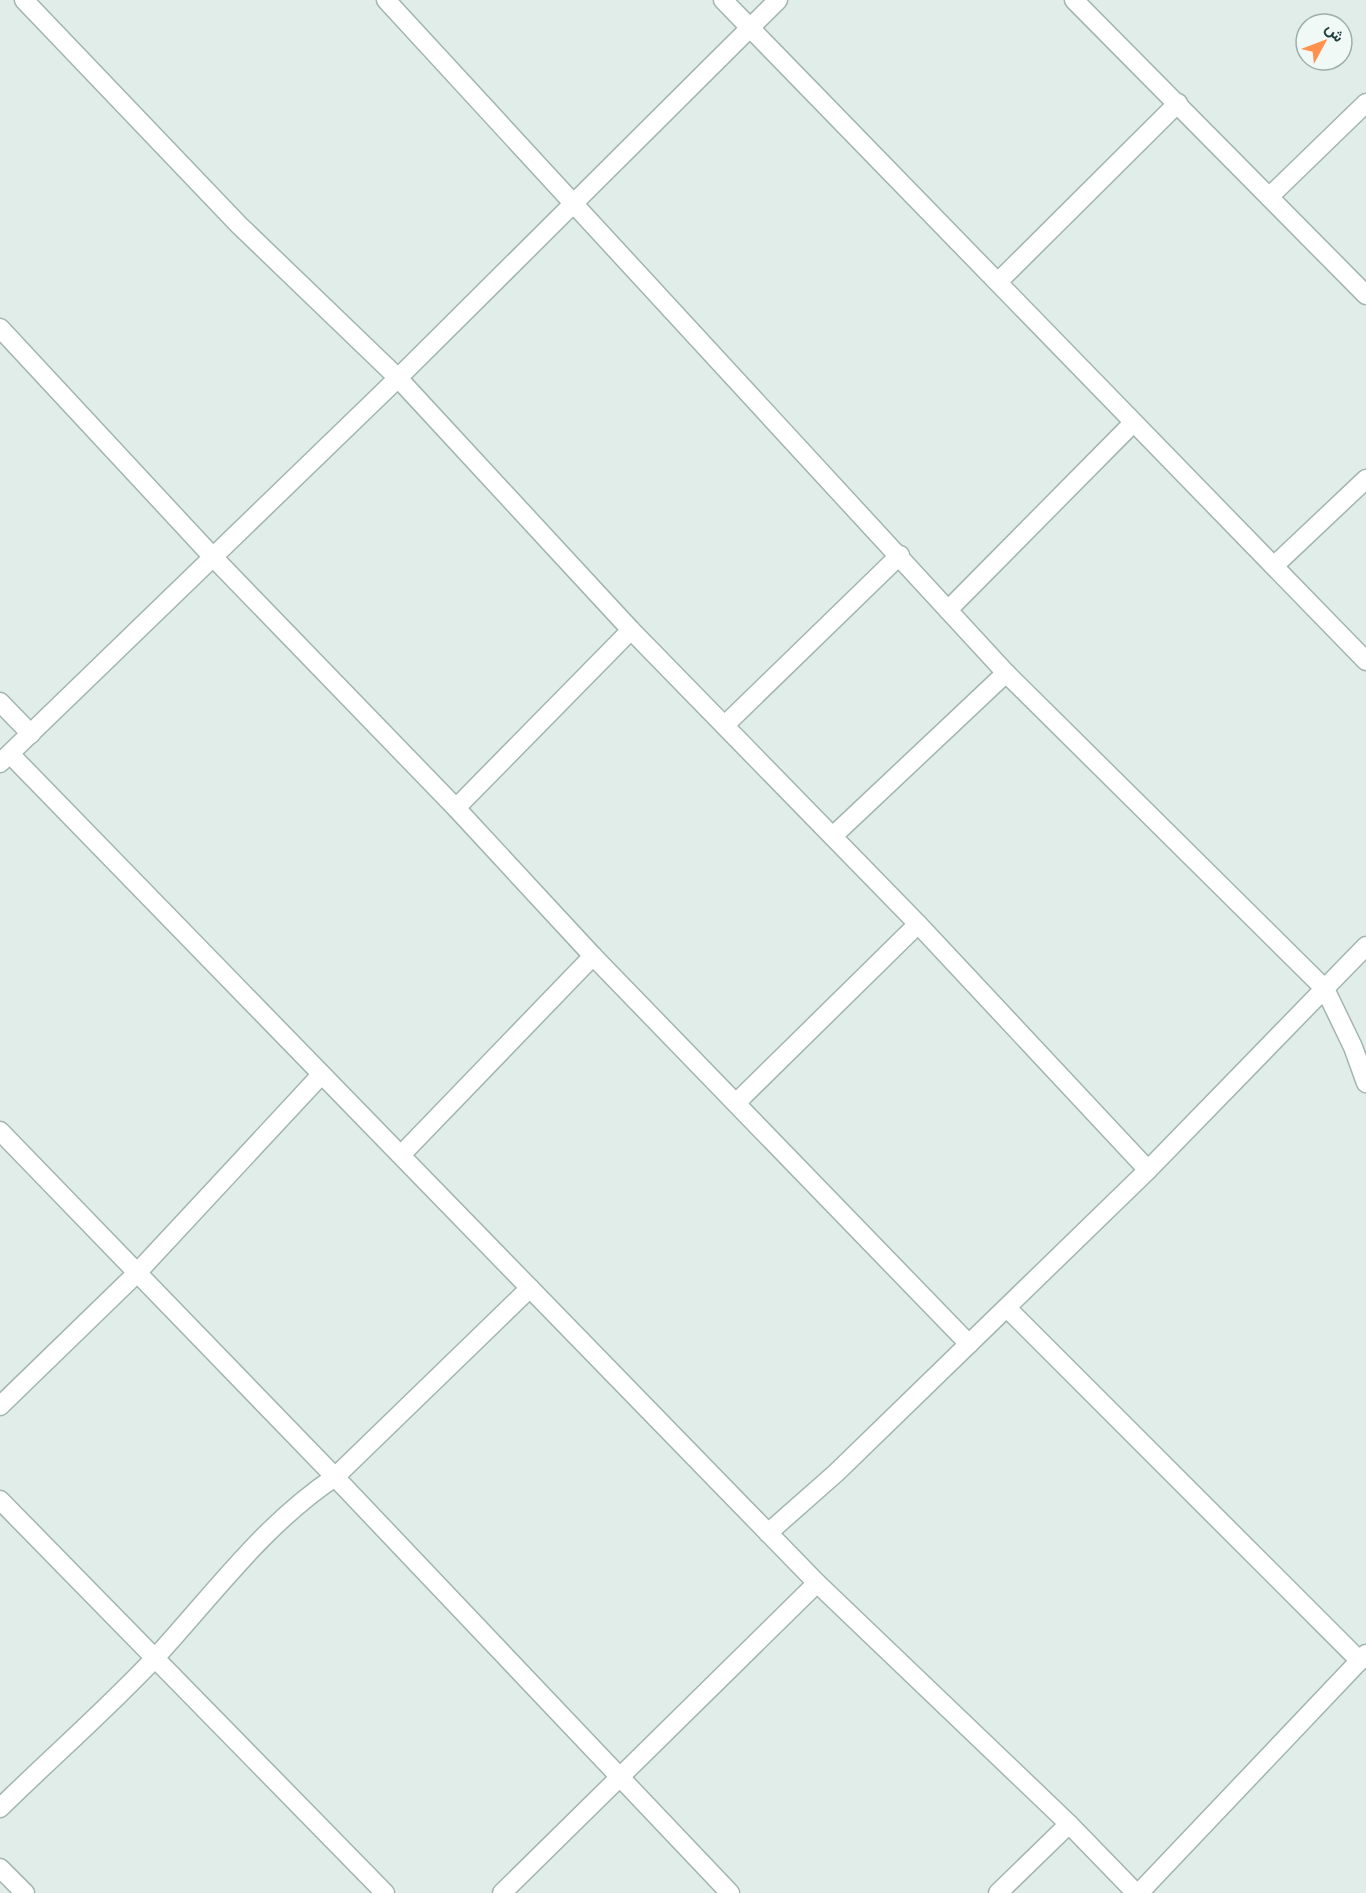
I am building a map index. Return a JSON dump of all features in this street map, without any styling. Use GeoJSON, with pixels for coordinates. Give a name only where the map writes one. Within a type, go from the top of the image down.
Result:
{"type":"FeatureCollection","features":[{"type":"Feature","properties":{"kind":"street"},"geometry":{"type":"LineString","coordinates":[[386,0],[574,201],[1006,673],[1325,989],[1353,1047],[1366,1083]]}},
{"type":"Feature","properties":{"kind":"street"},"geometry":{"type":"LineString","coordinates":[[723,0],[1366,661]]}},
{"type":"Feature","properties":{"kind":"street"},"geometry":{"type":"LineString","coordinates":[[778,0],[398,378],[5,759],[401,1155],[817,1583],[1138,1893],[1363,1658],[1007,1308]]}},
{"type":"Feature","properties":{"kind":"street"},"geometry":{"type":"LineString","coordinates":[[1074,0],[1366,295]]}},
{"type":"Feature","properties":{"kind":"street"},"geometry":{"type":"LineString","coordinates":[[31,2],[239,225],[398,378],[631,630],[918,924],[1148,1170]]}},
{"type":"Feature","properties":{"kind":"street"},"geometry":{"type":"LineString","coordinates":[[998,282],[1178,103]]}},
{"type":"Feature","properties":{"kind":"street"},"geometry":{"type":"LineString","coordinates":[[1269,197],[1366,103]]}},
{"type":"Feature","properties":{"kind":"street"},"geometry":{"type":"LineString","coordinates":[[0,328],[212,556],[456,808],[593,956],[737,1102],[969,1344]]}},
{"type":"Feature","properties":{"kind":"street"},"geometry":{"type":"LineString","coordinates":[[948,610],[1133,423]]}},
{"type":"Feature","properties":{"kind":"street"},"geometry":{"type":"LineString","coordinates":[[1275,565],[1366,479]]}},
{"type":"Feature","properties":{"kind":"street"},"geometry":{"type":"LineString","coordinates":[[725,724],[900,555]]}},
{"type":"Feature","properties":{"kind":"street"},"geometry":{"type":"LineString","coordinates":[[456,808],[631,630]]}},
{"type":"Feature","properties":{"kind":"street"},"geometry":{"type":"LineString","coordinates":[[833,836],[1006,673]]}},
{"type":"Feature","properties":{"kind":"street"},"geometry":{"type":"LineString","coordinates":[[0,702],[31,734]]}},
{"type":"Feature","properties":{"kind":"street"},"geometry":{"type":"LineString","coordinates":[[737,1102],[918,924]]}},
{"type":"Feature","properties":{"kind":"street"},"geometry":{"type":"LineString","coordinates":[[768,1533],[836,1473],[1148,1170],[1366,946]]}},
{"type":"Feature","properties":{"kind":"street"},"geometry":{"type":"LineString","coordinates":[[401,1155],[593,956]]}},
{"type":"Feature","properties":{"kind":"street"},"geometry":{"type":"LineString","coordinates":[[0,1406],[136,1274],[321,1075]]}},
{"type":"Feature","properties":{"kind":"street"},"geometry":{"type":"LineString","coordinates":[[0,1131],[335,1477],[730,1893]]}},
{"type":"Feature","properties":{"kind":"street"},"geometry":{"type":"LineString","coordinates":[[0,1808],[155,1658],[273,1526],[310,1494],[335,1477],[530,1288]]}},
{"type":"Feature","properties":{"kind":"street"},"geometry":{"type":"LineString","coordinates":[[0,1500],[385,1893]]}},
{"type":"Feature","properties":{"kind":"street"},"geometry":{"type":"LineString","coordinates":[[502,1893],[817,1583]]}},
{"type":"Feature","properties":{"kind":"street"},"geometry":{"type":"LineString","coordinates":[[998,1893],[1069,1824]]}},
{"type":"Feature","properties":{"kind":"street"},"geometry":{"type":"LineString","coordinates":[[0,1868],[25,1893]]}}]}
